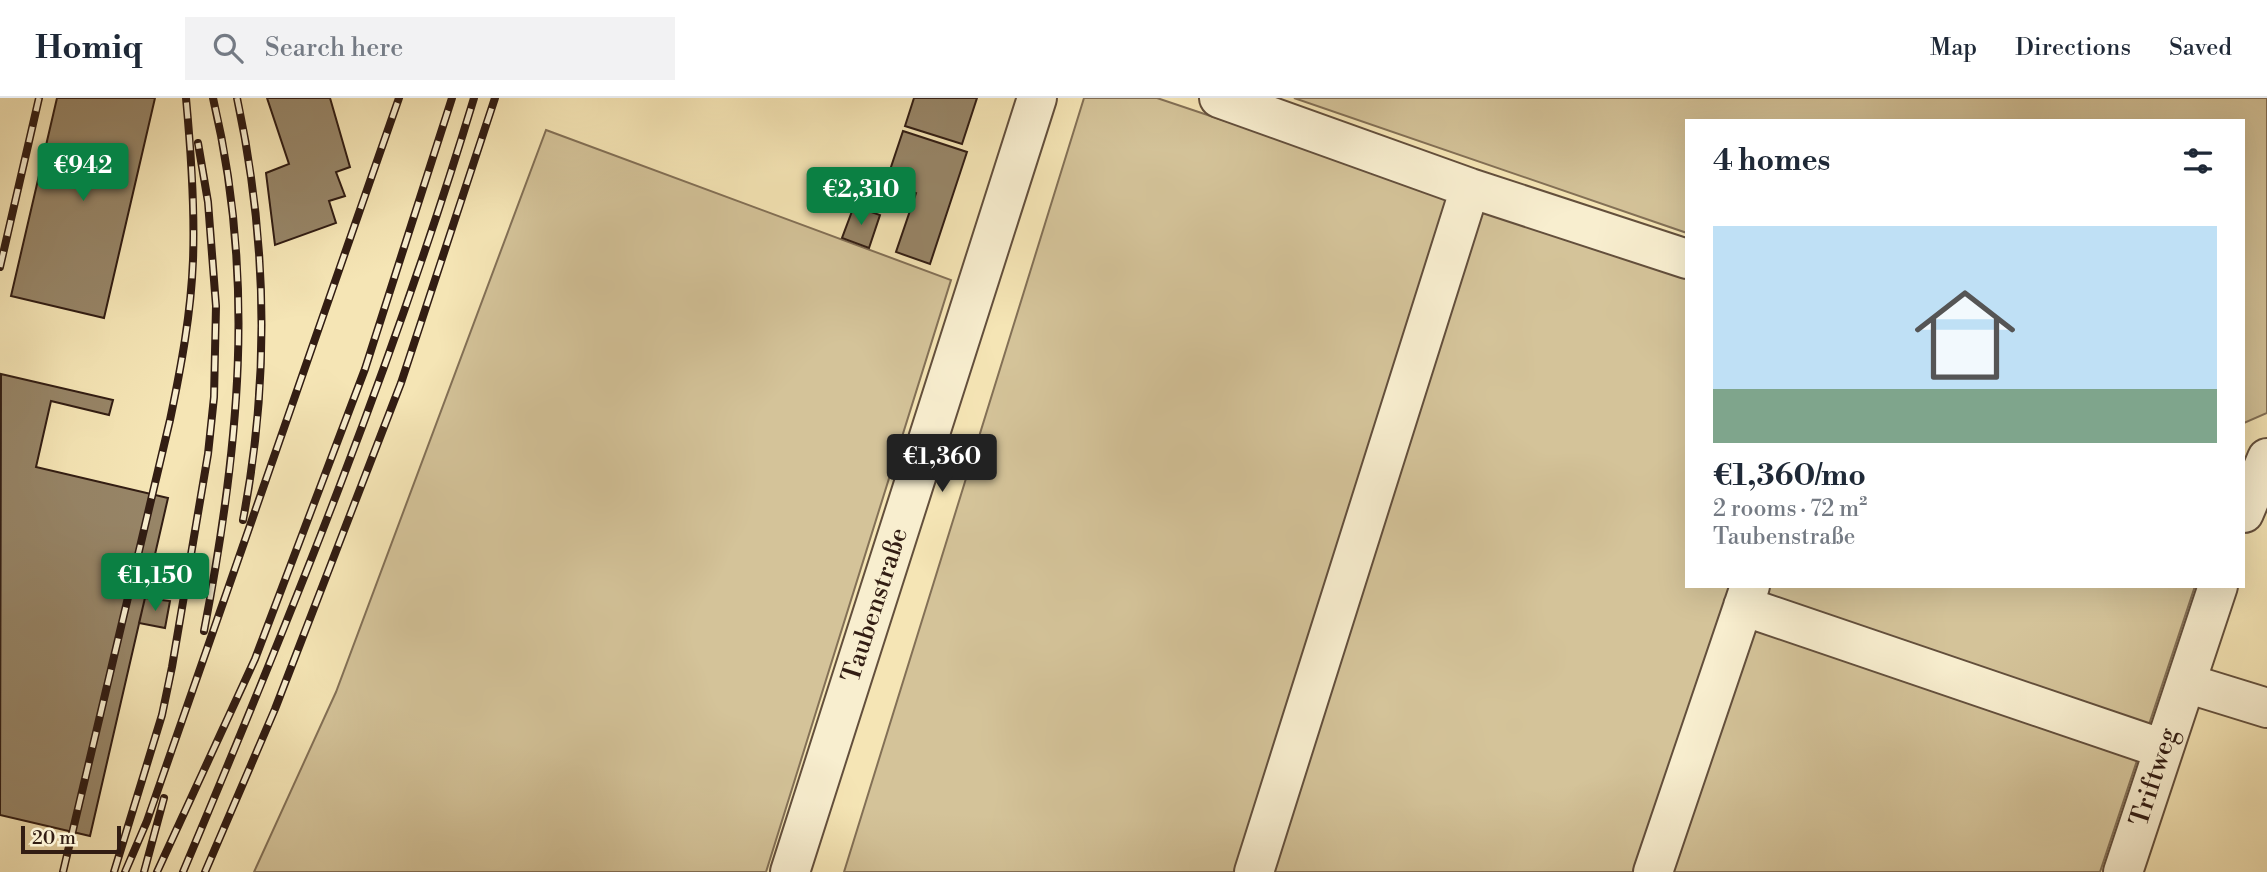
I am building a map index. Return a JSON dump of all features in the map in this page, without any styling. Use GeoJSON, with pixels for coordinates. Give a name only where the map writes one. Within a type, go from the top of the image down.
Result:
{"type":"FeatureCollection","features":[{"type":"Feature","properties":{"kind":"street","name":"Taubenstraße"},"geometry":{"type":"LineString","coordinates":[[790,872],[1037,98]]}},
{"type":"Feature","properties":{"kind":"street"},"geometry":{"type":"LineString","coordinates":[[1219,98],[1470,188],[1685,258]]}},
{"type":"Feature","properties":{"kind":"street"},"geometry":{"type":"LineString","coordinates":[[1254,872],[1470,188]]}},
{"type":"Feature","properties":{"kind":"street"},"geometry":{"type":"LineString","coordinates":[[2245,448],[2267,458],[2245,511]]}},
{"type":"Feature","properties":{"kind":"street","name":"Triftweg"},"geometry":{"type":"LineString","coordinates":[[2123,872],[2217,588]]}},
{"type":"Feature","properties":{"kind":"street"},"geometry":{"type":"LineString","coordinates":[[1653,872],[1746,596],[2163,749]]}},
{"type":"Feature","properties":{"kind":"street"},"geometry":{"type":"LineString","coordinates":[[2186,683],[2267,708]]}},
{"type":"Feature","properties":{"kind":"shaded area"},"geometry":{"type":"Polygon","coordinates":[[[1084,98],[1157,98],[1685,275],[1685,588],[2194,588],[2100,872],[844,872],[1084,98]]]}},
{"type":"Feature","properties":{"kind":"shaded area"},"geometry":{"type":"Polygon","coordinates":[[[1294,98],[2267,98],[2267,413],[2245,423],[2245,119],[1685,119],[1685,232],[1294,98]]]}},
{"type":"Feature","properties":{"kind":"shaded area"},"geometry":{"type":"Polygon","coordinates":[[[546,130],[951,280],[766,872],[254,872],[336,692],[546,130]]]}},
{"type":"Feature","properties":{"kind":"building"},"geometry":{"type":"Polygon","coordinates":[[[57,98],[155,98],[104,318],[11,296],[57,98]]]}},
{"type":"Feature","properties":{"kind":"building"},"geometry":{"type":"Polygon","coordinates":[[[267,98],[330,98],[350,167],[336,172],[345,196],[329,201],[336,223],[275,245],[266,173],[289,164],[267,98]]]}},
{"type":"Feature","properties":{"kind":"building"},"geometry":{"type":"Polygon","coordinates":[[[914,98],[977,98],[962,144],[905,126],[914,98]]]}},
{"type":"Feature","properties":{"kind":"building"},"geometry":{"type":"Polygon","coordinates":[[[903,131],[967,152],[930,264],[896,252],[916,193],[886,182],[903,131]]]}},
{"type":"Feature","properties":{"kind":"building"},"geometry":{"type":"Polygon","coordinates":[[[854,206],[880,215],[869,248],[842,238],[854,206]]]}},
{"type":"Feature","properties":{"kind":"building"},"geometry":{"type":"Polygon","coordinates":[[[1,374],[113,400],[109,415],[51,401],[36,467],[168,498],[90,836],[0,815],[1,374]]]}},
{"type":"Feature","properties":{"kind":"building"},"geometry":{"type":"Polygon","coordinates":[[[145,598],[170,601],[165,628],[139,623],[145,598]]]}},
{"type":"Feature","properties":{"kind":"railway"},"geometry":{"type":"LineString","coordinates":[[0,267],[39,98]]}},
{"type":"Feature","properties":{"kind":"railway"},"geometry":{"type":"LineString","coordinates":[[63,872],[170,420],[185,340],[192,280],[193,240],[186,98]]}},
{"type":"Feature","properties":{"kind":"railway"},"geometry":{"type":"LineString","coordinates":[[204,631],[226,497],[238,364],[235,232],[213,98]]}},
{"type":"Feature","properties":{"kind":"railway"},"geometry":{"type":"LineString","coordinates":[[237,98],[254,203],[261,309],[258,414],[243,520]]}},
{"type":"Feature","properties":{"kind":"railway"},"geometry":{"type":"LineString","coordinates":[[125,872],[147,821],[399,98]]}},
{"type":"Feature","properties":{"kind":"railway"},"geometry":{"type":"LineString","coordinates":[[157,872],[255,659],[365,369],[452,98]]}},
{"type":"Feature","properties":{"kind":"railway"},"geometry":{"type":"LineString","coordinates":[[183,872],[339,489],[410,295],[474,98]]}},
{"type":"Feature","properties":{"kind":"railway"},"geometry":{"type":"LineString","coordinates":[[205,872],[275,709],[401,383],[495,98]]}},
{"type":"Feature","properties":{"kind":"railway"},"geometry":{"type":"LineString","coordinates":[[114,872],[162,715],[208,454],[214,397],[216,306],[208,202],[198,143]]}},
{"type":"Feature","properties":{"kind":"railway"},"geometry":{"type":"LineString","coordinates":[[144,872],[164,798]]}}]}
